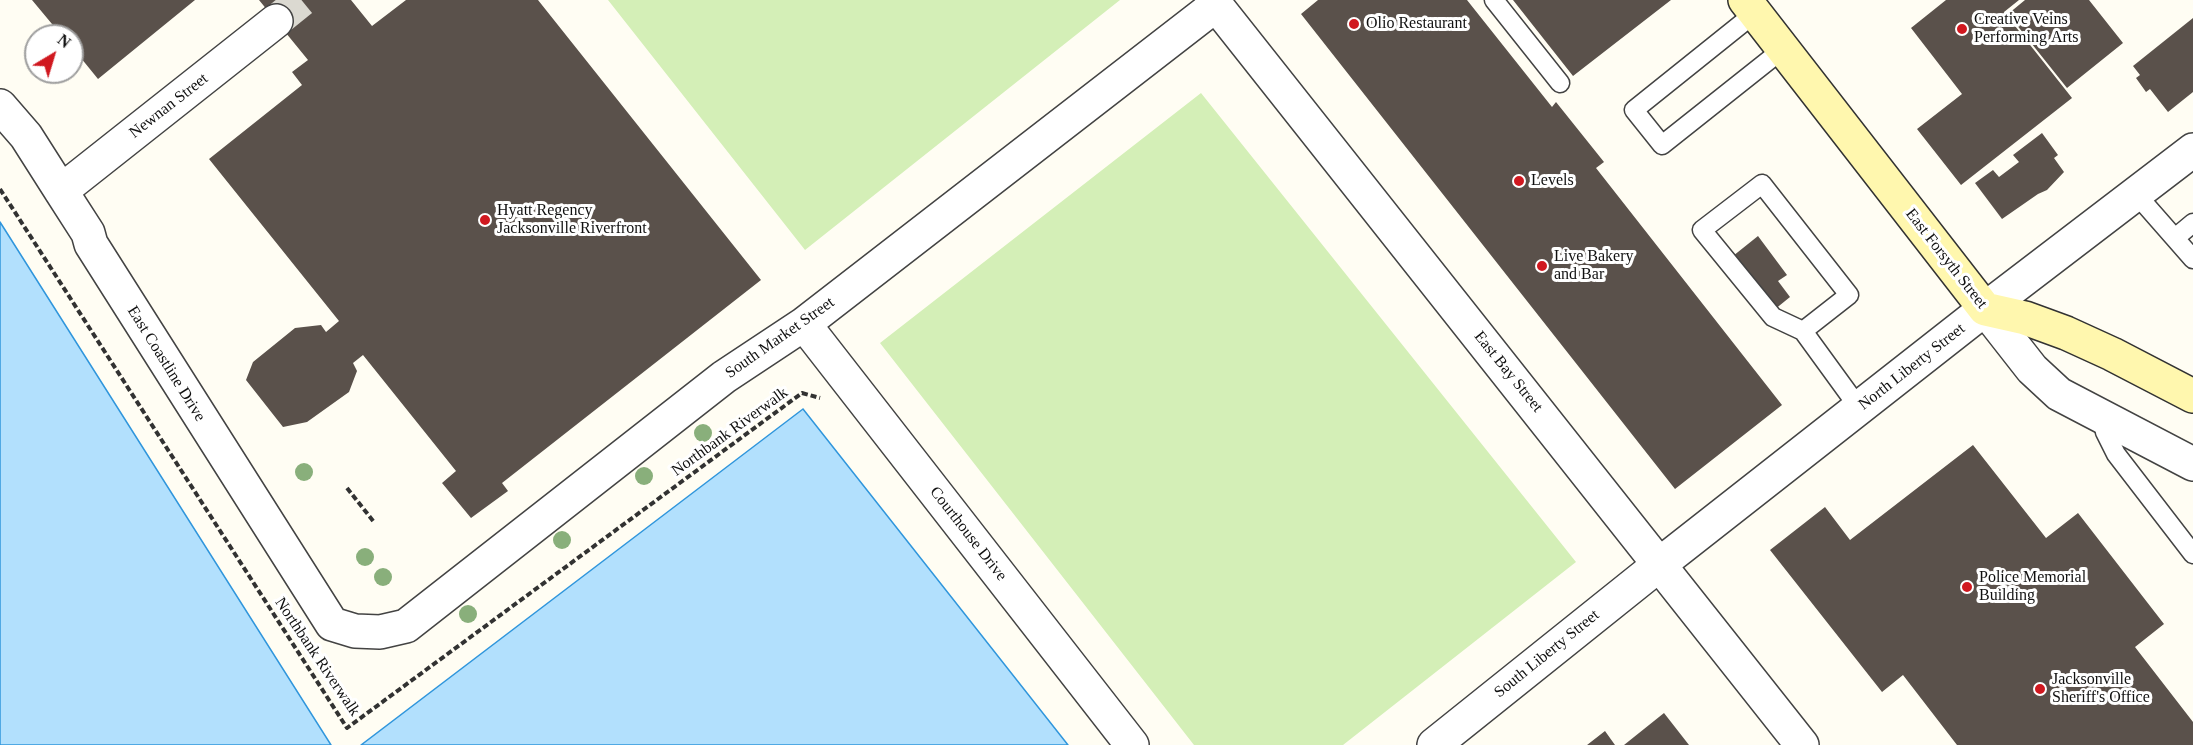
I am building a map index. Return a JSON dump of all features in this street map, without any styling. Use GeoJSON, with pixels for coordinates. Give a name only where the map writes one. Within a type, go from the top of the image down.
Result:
{"type":"FeatureCollection","features":[{"type":"Feature","properties":{"kind":"main road","name":"East Forsyth Street"},"geometry":{"type":"LineString","coordinates":[[1750,7],[1985,309]]}},
{"type":"Feature","properties":{"kind":"main road"},"geometry":{"type":"LineString","coordinates":[[1985,309],[2025,318],[2066,333],[2193,396]]}},
{"type":"Feature","properties":{"kind":"street","name":"South Market Street"},"geometry":{"type":"LineString","coordinates":[[332,624],[348,630],[371,632],[388,631],[406,626],[724,376],[804,324],[1216,2]]}},
{"type":"Feature","properties":{"kind":"street","name":"East Bay Street"},"geometry":{"type":"LineString","coordinates":[[1216,2],[1803,745]]}},
{"type":"Feature","properties":{"kind":"street","name":"Newnan Street"},"geometry":{"type":"LineString","coordinates":[[61,191],[276,21]]}},
{"type":"Feature","properties":{"kind":"street","name":"East Coastline Drive"},"geometry":{"type":"LineString","coordinates":[[0,106],[26,136],[88,233],[91,244],[332,624]]}},
{"type":"Feature","properties":{"kind":"street","name":"North Liberty Street"},"geometry":{"type":"LineString","coordinates":[[1660,564],[1985,309],[2193,150]]}},
{"type":"Feature","properties":{"kind":"street","name":"East Forsyth Street"},"geometry":{"type":"LineString","coordinates":[[1985,309],[2032,369],[2049,386],[2071,401],[2193,464]]}},
{"type":"Feature","properties":{"kind":"street","name":"Courthouse Drive"},"geometry":{"type":"LineString","coordinates":[[804,324],[1132,745]]}},
{"type":"Feature","properties":{"kind":"street","name":"South Liberty Street"},"geometry":{"type":"LineString","coordinates":[[1434,745],[1660,564]]}},
{"type":"Feature","properties":{"kind":"lane"},"geometry":{"type":"LineString","coordinates":[[1494,0],[1560,83]]}},
{"type":"Feature","properties":{"kind":"lane"},"geometry":{"type":"LineString","coordinates":[[1750,7],[1634,110],[1662,145],[1783,49]]}},
{"type":"Feature","properties":{"kind":"lane"},"geometry":{"type":"LineString","coordinates":[[1803,331],[1849,295],[1762,184],[1702,230],[1773,316],[1803,331],[1859,408]]}},
{"type":"Feature","properties":{"kind":"lane"},"geometry":{"type":"LineString","coordinates":[[2136,194],[2193,259]]}},
{"type":"Feature","properties":{"kind":"lane"},"geometry":{"type":"LineString","coordinates":[[2175,238],[2193,223]]}},
{"type":"Feature","properties":{"kind":"lane"},"geometry":{"type":"LineString","coordinates":[[2102,417],[2105,432],[2116,454],[2190,546]]}},
{"type":"Feature","properties":{"kind":"path","name":"Northbank Riverwalk"},"geometry":{"type":"LineString","coordinates":[[0,189],[347,728],[802,393]]}},
{"type":"Feature","properties":{"kind":"path"},"geometry":{"type":"LineString","coordinates":[[347,489],[375,522]]}},
{"type":"Feature","properties":{"kind":"green space"},"geometry":{"type":"Polygon","coordinates":[[[608,0],[1120,0],[805,250],[608,0]]]}},
{"type":"Feature","properties":{"kind":"green space"},"geometry":{"type":"Polygon","coordinates":[[[1201,93],[1576,562],[1343,745],[1194,745],[880,343],[1201,93]]]}},
{"type":"Feature","properties":{"kind":"water"},"geometry":{"type":"Polygon","coordinates":[[[0,222],[331,745],[0,745],[0,222]]]}},
{"type":"Feature","properties":{"kind":"water"},"geometry":{"type":"Polygon","coordinates":[[[803,409],[1068,745],[361,745],[803,409]]]}},
{"type":"Feature","properties":{"kind":"building"},"geometry":{"type":"Polygon","coordinates":[[[32,0],[195,0],[98,79],[84,62],[84,24],[52,24],[32,0]]]}},
{"type":"Feature","properties":{"kind":"building","name":"Hyatt Regency Jacksonville Riverfront"},"geometry":{"type":"Polygon","coordinates":[[[259,0],[351,0],[372,26],[406,0],[538,0],[761,280],[502,483],[508,491],[471,518],[442,483],[456,471],[363,355],[353,363],[357,371],[349,392],[307,422],[283,427],[246,380],[253,362],[295,328],[321,325],[326,332],[339,321],[209,159],[302,85],[292,72],[308,60],[259,0]]]}},
{"type":"Feature","properties":{"kind":"building"},"geometry":{"type":"Polygon","coordinates":[[[1318,0],[1467,0],[1552,107],[1556,102],[1604,162],[1596,168],[1782,405],[1675,489],[1301,14],[1318,0]]]}},
{"type":"Feature","properties":{"kind":"building"},"geometry":{"type":"Polygon","coordinates":[[[1513,0],[1671,0],[1573,76],[1513,0]]]}},
{"type":"Feature","properties":{"kind":"building"},"geometry":{"type":"Polygon","coordinates":[[[1946,0],[2019,0],[2004,12],[2072,98],[1961,185],[1917,129],[1962,94],[1911,28],[1946,0]]]}},
{"type":"Feature","properties":{"kind":"building"},"geometry":{"type":"Polygon","coordinates":[[[2025,0],[2089,0],[2123,43],[2067,88],[2008,14],[2025,0]]]}},
{"type":"Feature","properties":{"kind":"building"},"geometry":{"type":"Polygon","coordinates":[[[2193,18],[2193,92],[2168,112],[2150,89],[2146,92],[2136,78],[2140,75],[2133,66],[2193,18]]]}},
{"type":"Feature","properties":{"kind":"building"},"geometry":{"type":"Polygon","coordinates":[[[2042,133],[2058,155],[2054,158],[2064,172],[2047,190],[2002,219],[1975,183],[1993,170],[1999,177],[2019,162],[2013,155],[2042,133]]]}},
{"type":"Feature","properties":{"kind":"building"},"geometry":{"type":"Polygon","coordinates":[[[1758,236],[1787,275],[1778,281],[1790,297],[1774,310],[1733,256],[1758,236]]]}},
{"type":"Feature","properties":{"kind":"building","name":"Police Memorial Building"},"geometry":{"type":"Polygon","coordinates":[[[1973,445],[2046,538],[2078,513],[2164,624],[2135,647],[2193,722],[2193,745],[1957,745],[1903,675],[1882,692],[1770,550],[1825,507],[1850,540],[1973,445]]]}},
{"type":"Feature","properties":{"kind":"building"},"geometry":{"type":"Polygon","coordinates":[[[1664,713],[1689,745],[1624,745],[1664,713]]]}},
{"type":"Feature","properties":{"kind":"building"},"geometry":{"type":"Polygon","coordinates":[[[1605,731],[1615,745],[1587,745],[1605,731]]]}},
{"type":"Feature","properties":{"kind":"tunnel"},"geometry":{"type":"LineString","coordinates":[[276,21],[302,0]]}},
{"type":"Feature","properties":{"kind":"place","name":"Olio Restaurant"},"geometry":{"type":"Point","coordinates":[1354,24]}},
{"type":"Feature","properties":{"kind":"place","name":"Creative Veins Performing Arts"},"geometry":{"type":"Point","coordinates":[1962,29]}},
{"type":"Feature","properties":{"kind":"place","name":"Levels"},"geometry":{"type":"Point","coordinates":[1519,181]}},
{"type":"Feature","properties":{"kind":"place","name":"Hyatt Regency Jacksonville Riverfront"},"geometry":{"type":"Point","coordinates":[485,220]}},
{"type":"Feature","properties":{"kind":"place","name":"Live Bakery and Bar"},"geometry":{"type":"Point","coordinates":[1542,266]}},
{"type":"Feature","properties":{"kind":"place","name":"Police Memorial Building"},"geometry":{"type":"Point","coordinates":[1967,587]}},
{"type":"Feature","properties":{"kind":"place","name":"Jacksonville Sheriff's Office"},"geometry":{"type":"Point","coordinates":[2040,689]}}]}
